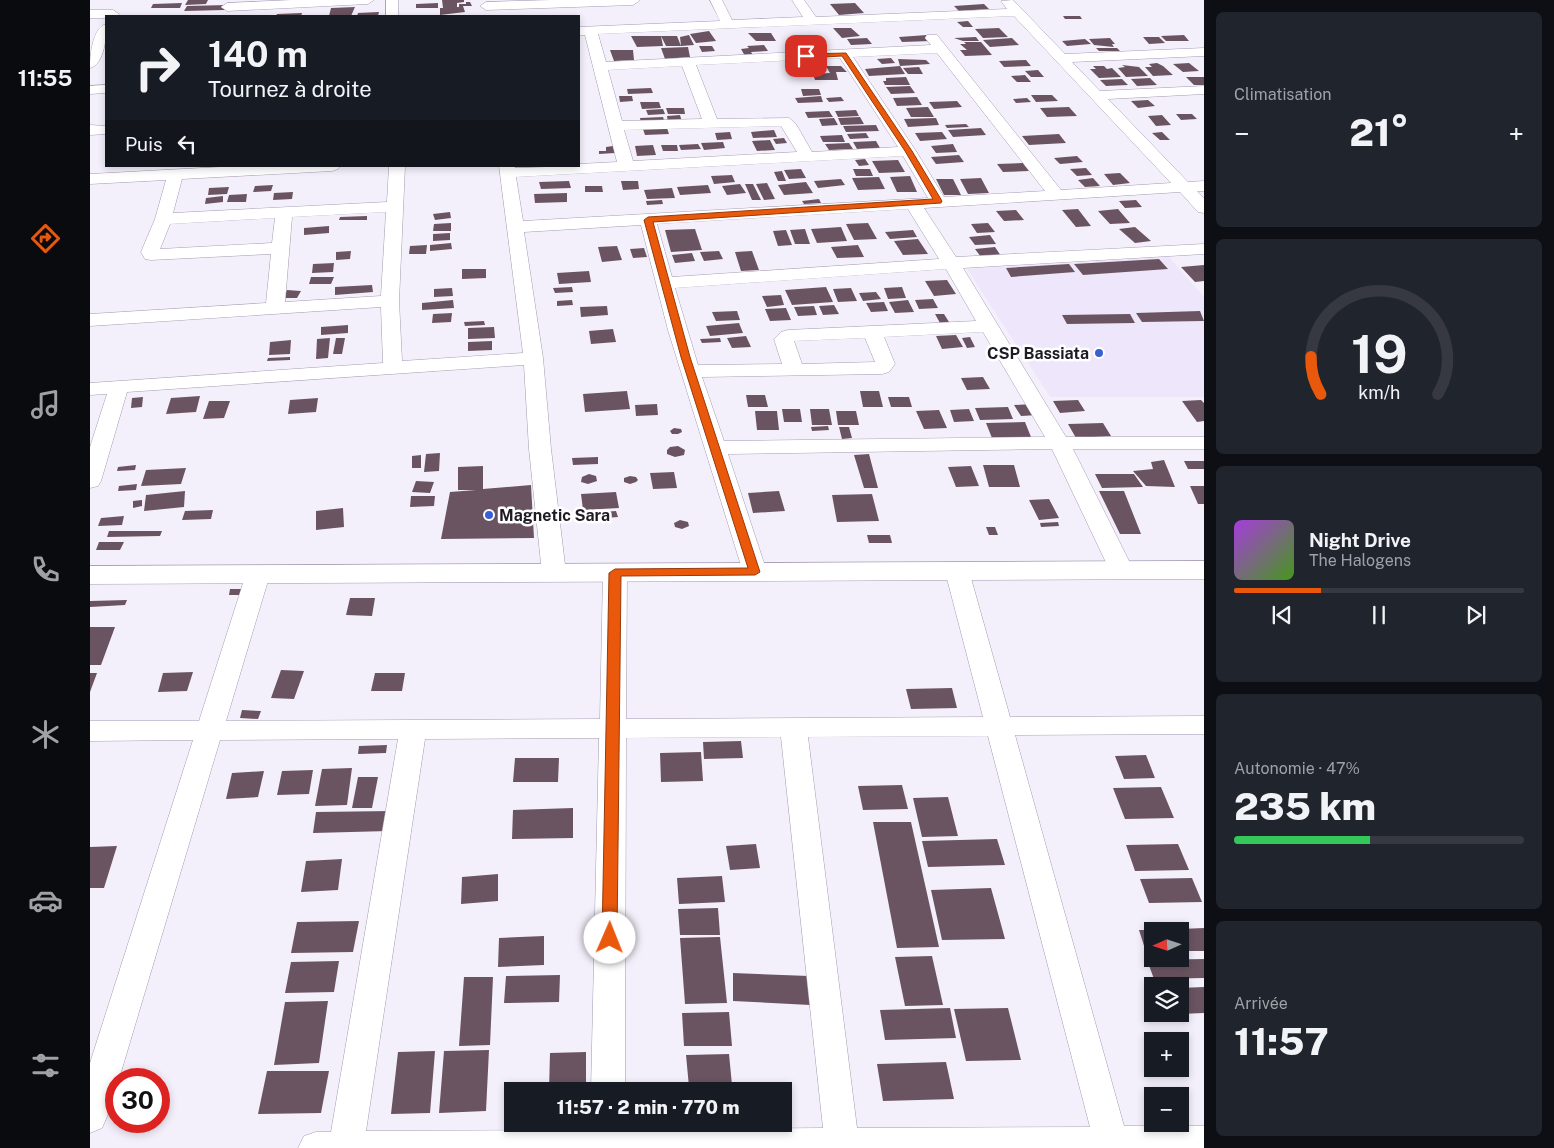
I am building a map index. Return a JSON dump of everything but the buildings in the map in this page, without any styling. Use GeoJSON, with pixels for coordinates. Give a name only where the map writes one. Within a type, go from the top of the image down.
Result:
{"type":"FeatureCollection","features":[{"type":"Feature","properties":{"kind":"street"},"geometry":{"type":"LineString","coordinates":[[90,14],[112,15],[119,0]]}},
{"type":"Feature","properties":{"kind":"street"},"geometry":{"type":"LineString","coordinates":[[227,8],[368,0]]}},
{"type":"Feature","properties":{"kind":"street"},"geometry":{"type":"LineString","coordinates":[[392,0],[392,15]]}},
{"type":"Feature","properties":{"kind":"street"},"geometry":{"type":"LineString","coordinates":[[716,0],[728,25]]}},
{"type":"Feature","properties":{"kind":"street"},"geometry":{"type":"LineString","coordinates":[[798,0],[812,21]]}},
{"type":"Feature","properties":{"kind":"street"},"geometry":{"type":"LineString","coordinates":[[1006,0],[1204,208]]}},
{"type":"Feature","properties":{"kind":"street"},"geometry":{"type":"LineString","coordinates":[[486,7],[571,2],[728,25],[1018,12]]}},
{"type":"Feature","properties":{"kind":"street"},"geometry":{"type":"LineString","coordinates":[[307,15],[308,3]]}},
{"type":"Feature","properties":{"kind":"street"},"geometry":{"type":"LineString","coordinates":[[626,166],[601,66],[585,31],[638,12]]}},
{"type":"Feature","properties":{"kind":"street"},"geometry":{"type":"LineString","coordinates":[[916,17],[1056,194]]}},
{"type":"Feature","properties":{"kind":"street"},"geometry":{"type":"LineString","coordinates":[[90,64],[101,51],[105,33]]}},
{"type":"Feature","properties":{"kind":"street"},"geometry":{"type":"LineString","coordinates":[[601,66],[941,50]]}},
{"type":"Feature","properties":{"kind":"street"},"geometry":{"type":"LineString","coordinates":[[1061,58],[1204,52]]}},
{"type":"Feature","properties":{"kind":"street"},"geometry":{"type":"LineString","coordinates":[[844,54],[908,151],[938,201]]}},
{"type":"Feature","properties":{"kind":"street"},"geometry":{"type":"LineString","coordinates":[[688,62],[711,123]]}},
{"type":"Feature","properties":{"kind":"street"},"geometry":{"type":"LineString","coordinates":[[90,90],[105,89]]}},
{"type":"Feature","properties":{"kind":"street"},"geometry":{"type":"LineString","coordinates":[[1096,95],[1204,90]]}},
{"type":"Feature","properties":{"kind":"street"},"geometry":{"type":"LineString","coordinates":[[616,126],[786,122],[807,156]]}},
{"type":"Feature","properties":{"kind":"street"},"geometry":{"type":"LineString","coordinates":[[90,130],[105,130]]}},
{"type":"Feature","properties":{"kind":"street"},"geometry":{"type":"LineString","coordinates":[[554,573],[540,449],[533,358],[507,170],[626,166],[908,151]]}},
{"type":"Feature","properties":{"kind":"street"},"geometry":{"type":"LineString","coordinates":[[90,180],[307,167]]}},
{"type":"Feature","properties":{"kind":"street"},"geometry":{"type":"LineString","coordinates":[[392,368],[390,301],[397,167]]}},
{"type":"Feature","properties":{"kind":"street"},"geometry":{"type":"LineString","coordinates":[[175,175],[163,219],[150,252],[152,255],[280,248]]}},
{"type":"Feature","properties":{"kind":"street"},"geometry":{"type":"LineString","coordinates":[[515,227],[1204,186]]}},
{"type":"Feature","properties":{"kind":"street"},"geometry":{"type":"LineString","coordinates":[[912,202],[951,263],[1059,443],[1122,571]]}},
{"type":"Feature","properties":{"kind":"street"},"geometry":{"type":"LineString","coordinates":[[163,219],[394,207]]}},
{"type":"Feature","properties":{"kind":"street"},"geometry":{"type":"LineString","coordinates":[[275,308],[284,212]]}},
{"type":"Feature","properties":{"kind":"street"},"geometry":{"type":"LineString","coordinates":[[648,220],[690,371],[755,572]]}},
{"type":"Feature","properties":{"kind":"street"},"geometry":{"type":"LineString","coordinates":[[664,283],[951,263],[1204,249]]}},
{"type":"Feature","properties":{"kind":"street"},"geometry":{"type":"LineString","coordinates":[[90,320],[390,301]]}},
{"type":"Feature","properties":{"kind":"street"},"geometry":{"type":"LineString","coordinates":[[794,370],[784,337],[989,326]]}},
{"type":"Feature","properties":{"kind":"street"},"geometry":{"type":"LineString","coordinates":[[690,371],[882,368],[885,364],[872,332]]}},
{"type":"Feature","properties":{"kind":"street"},"geometry":{"type":"LineString","coordinates":[[90,389],[533,358]]}},
{"type":"Feature","properties":{"kind":"street"},"geometry":{"type":"LineString","coordinates":[[90,481],[119,387]]}},
{"type":"Feature","properties":{"kind":"street"},"geometry":{"type":"LineString","coordinates":[[715,448],[1204,443]]}},
{"type":"Feature","properties":{"kind":"street"},"geometry":{"type":"LineString","coordinates":[[90,575],[1204,570]]}},
{"type":"Feature","properties":{"kind":"street"},"geometry":{"type":"LineString","coordinates":[[957,571],[1112,1145]]}},
{"type":"Feature","properties":{"kind":"street"},"geometry":{"type":"LineString","coordinates":[[608,1082],[615,573]]}},
{"type":"Feature","properties":{"kind":"street"},"geometry":{"type":"LineString","coordinates":[[90,1117],[258,574]]}},
{"type":"Feature","properties":{"kind":"street"},"geometry":{"type":"LineString","coordinates":[[90,731],[1204,725]]}},
{"type":"Feature","properties":{"kind":"street"},"geometry":{"type":"LineString","coordinates":[[793,727],[842,1144]]}},
{"type":"Feature","properties":{"kind":"street"},"geometry":{"type":"LineString","coordinates":[[346,1148],[413,729]]}},
{"type":"Feature","properties":{"kind":"street"},"geometry":{"type":"LineString","coordinates":[[316,1148],[607,1139],[842,1144],[1112,1145],[1204,1142]]}},
{"type":"Feature","properties":{"kind":"shaded area"},"geometry":{"type":"Polygon","coordinates":[[[1169,257],[1204,297],[1204,397],[1050,397],[967,269],[1169,257]]]}},
{"type":"Feature","properties":{"kind":"place","name":"CSP Bassiata"},"geometry":{"type":"Point","coordinates":[1099,353]}},
{"type":"Feature","properties":{"kind":"place","name":"Magnetic Sara"},"geometry":{"type":"Point","coordinates":[489,515]}},
{"type":"Feature","properties":{"kind":"route"},"geometry":{"type":"LineString","coordinates":[[610,938],[615,573],[755,572],[686,357],[648,220],[938,201],[908,151],[844,54],[806,56]]}}]}
